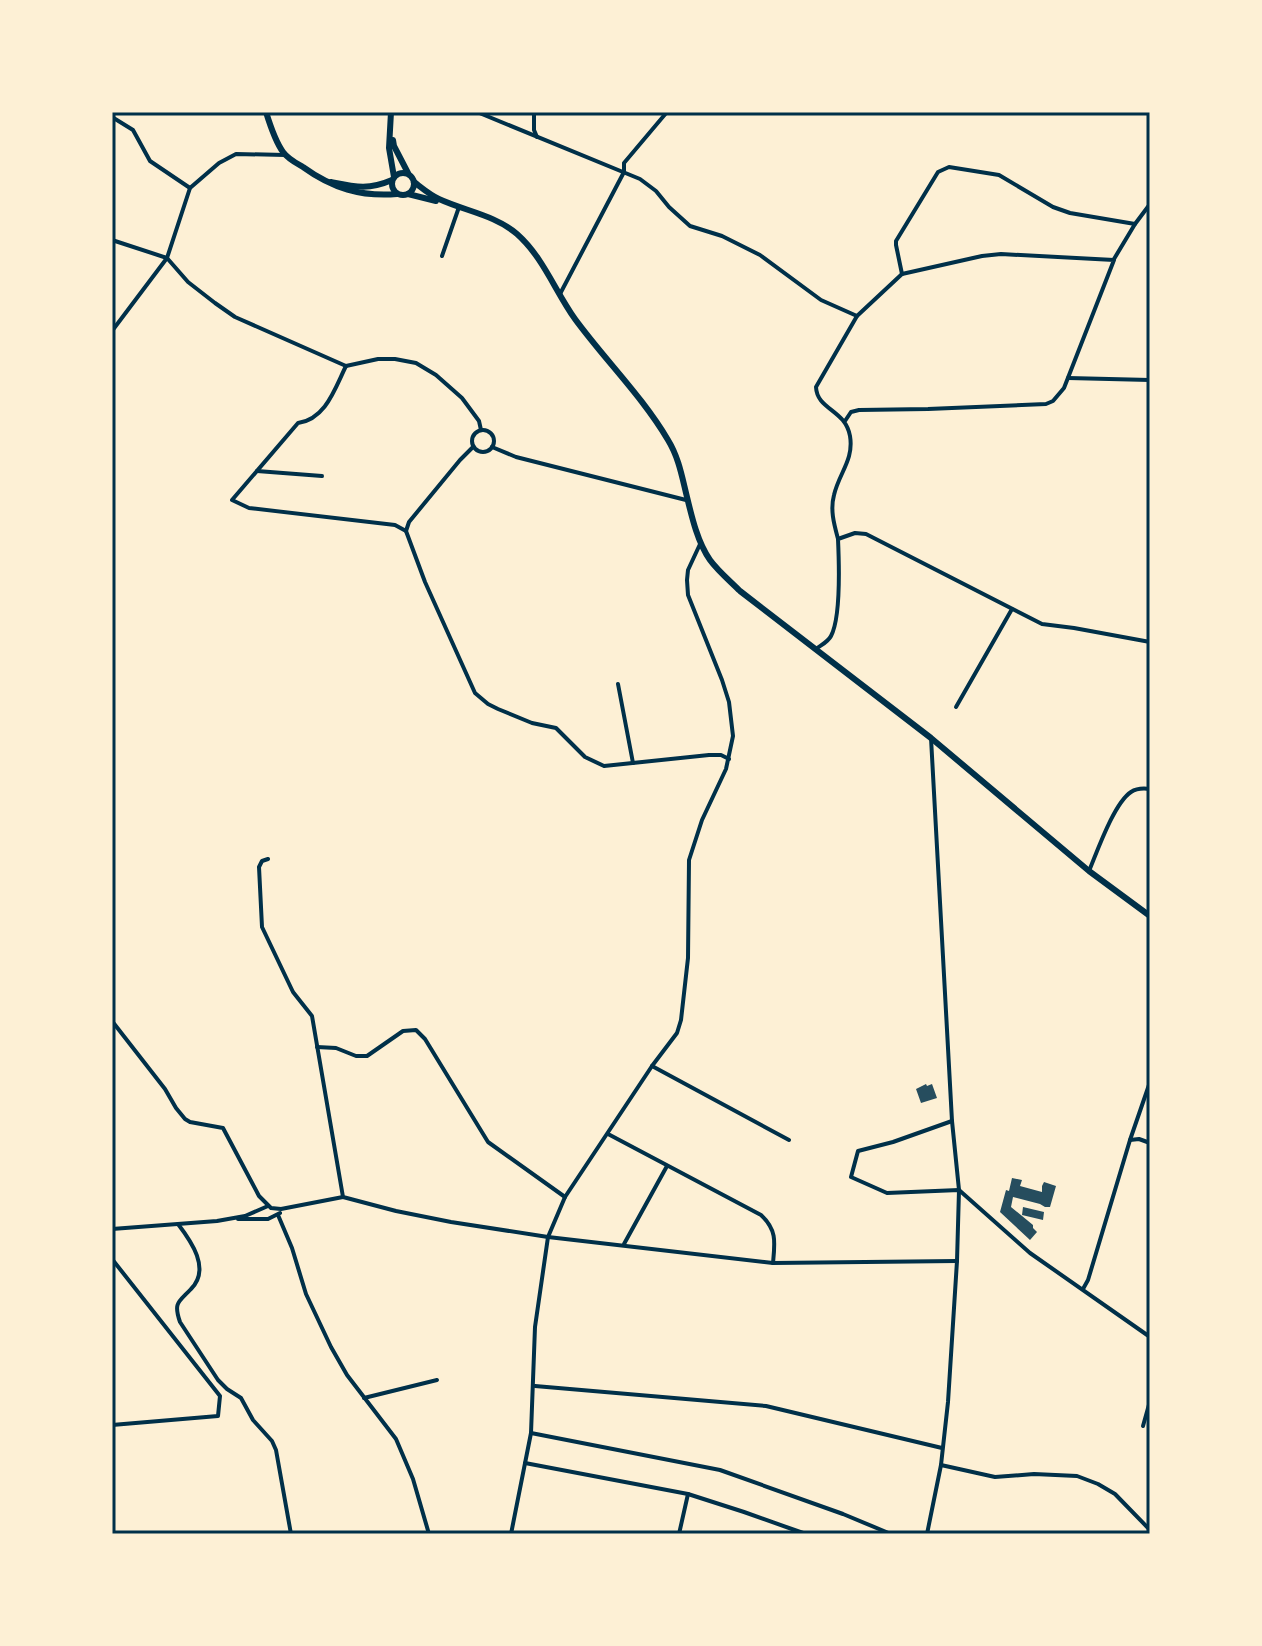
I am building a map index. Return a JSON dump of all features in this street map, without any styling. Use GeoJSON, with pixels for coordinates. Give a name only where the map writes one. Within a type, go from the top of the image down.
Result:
{"type":"FeatureCollection","features":[{"type":"Feature","properties":{"kind":"main road"},"geometry":{"type":"LineString","coordinates":[[266,112],[285,155],[338,188],[377,195],[408,194],[459,207]]}},
{"type":"Feature","properties":{"kind":"main road"},"geometry":{"type":"LineString","coordinates":[[391,112],[389,148],[392,188],[397,194]]}},
{"type":"Feature","properties":{"kind":"main road"},"geometry":{"type":"LineString","coordinates":[[391,125],[394,146],[414,182],[435,198],[502,223],[528,245],[578,323],[651,413],[670,443],[679,462],[701,542],[710,560],[740,591],[931,738],[1089,871],[1150,916]]}},
{"type":"Feature","properties":{"kind":"main road"},"geometry":{"type":"LineString","coordinates":[[320,179],[377,187],[401,173],[408,173]]}},
{"type":"Feature","properties":{"kind":"main road"},"geometry":{"type":"LineString","coordinates":[[408,194],[414,189],[414,182]]}},
{"type":"Feature","properties":{"kind":"street"},"geometry":{"type":"LineString","coordinates":[[477,112],[640,179],[690,226],[722,236],[760,255],[821,300],[857,316]]}},
{"type":"Feature","properties":{"kind":"street"},"geometry":{"type":"LineString","coordinates":[[534,112],[537,137]]}},
{"type":"Feature","properties":{"kind":"street"},"geometry":{"type":"LineString","coordinates":[[559,296],[624,172],[624,163],[667,112]]}},
{"type":"Feature","properties":{"kind":"street"},"geometry":{"type":"LineString","coordinates":[[112,117],[133,130],[150,161],[190,188]]}},
{"type":"Feature","properties":{"kind":"street"},"geometry":{"type":"LineString","coordinates":[[112,331],[167,258],[190,188],[219,163],[236,154],[285,155]]}},
{"type":"Feature","properties":{"kind":"street"},"geometry":{"type":"LineString","coordinates":[[902,274],[896,241],[938,172],[945,168],[999,175],[1053,207],[1070,213],[1135,224]]}},
{"type":"Feature","properties":{"kind":"street"},"geometry":{"type":"LineString","coordinates":[[845,421],[851,412],[859,410],[1046,404],[1053,401],[1060,395],[1068,378],[1114,260],[1150,204]]}},
{"type":"Feature","properties":{"kind":"street"},"geometry":{"type":"LineString","coordinates":[[442,256],[459,207]]}},
{"type":"Feature","properties":{"kind":"street"},"geometry":{"type":"LineString","coordinates":[[112,240],[167,258],[188,282],[235,317],[346,366],[386,359],[416,363],[436,375],[462,398],[479,421],[481,430]]}},
{"type":"Feature","properties":{"kind":"street"},"geometry":{"type":"LineString","coordinates":[[816,649],[831,635],[835,622],[839,573],[833,500],[851,448],[845,421],[823,403],[816,387],[857,316],[902,274],[974,257],[1001,254],[1114,260]]}},
{"type":"Feature","properties":{"kind":"street"},"geometry":{"type":"LineString","coordinates":[[346,366],[325,407],[309,421],[298,423],[232,500],[249,508],[395,525],[406,531]]}},
{"type":"Feature","properties":{"kind":"street"},"geometry":{"type":"LineString","coordinates":[[1068,378],[1150,380]]}},
{"type":"Feature","properties":{"kind":"street"},"geometry":{"type":"LineString","coordinates":[[473,447],[483,452],[492,447],[494,440],[491,434],[481,430]]}},
{"type":"Feature","properties":{"kind":"street"},"geometry":{"type":"LineString","coordinates":[[473,447],[472,436],[481,430]]}},
{"type":"Feature","properties":{"kind":"street"},"geometry":{"type":"LineString","coordinates":[[473,447],[409,522],[406,531],[425,582],[475,693],[498,709],[532,723],[556,728],[585,757],[604,766],[709,755],[729,759]]}},
{"type":"Feature","properties":{"kind":"street"},"geometry":{"type":"LineString","coordinates":[[492,447],[516,457],[687,500]]}},
{"type":"Feature","properties":{"kind":"street"},"geometry":{"type":"LineString","coordinates":[[257,471],[322,476]]}},
{"type":"Feature","properties":{"kind":"street"},"geometry":{"type":"LineString","coordinates":[[838,539],[855,533],[866,534],[1042,624],[1150,642]]}},
{"type":"Feature","properties":{"kind":"street"},"geometry":{"type":"LineString","coordinates":[[511,1534],[531,1433],[535,1327],[548,1237],[565,1197],[677,1033],[681,1020],[688,958],[689,860],[702,820],[729,759],[733,736],[726,691],[688,595],[688,570],[701,542]]}},
{"type":"Feature","properties":{"kind":"street"},"geometry":{"type":"LineString","coordinates":[[956,707],[1012,609]]}},
{"type":"Feature","properties":{"kind":"street"},"geometry":{"type":"LineString","coordinates":[[618,684],[633,763]]}},
{"type":"Feature","properties":{"kind":"street"},"geometry":{"type":"LineString","coordinates":[[927,1534],[941,1465],[948,1402],[959,1190],[952,1121],[931,738]]}},
{"type":"Feature","properties":{"kind":"street"},"geometry":{"type":"LineString","coordinates":[[1089,871],[1109,824],[1126,797],[1134,790],[1150,789]]}},
{"type":"Feature","properties":{"kind":"street"},"geometry":{"type":"LineString","coordinates":[[268,859],[262,861],[259,867],[262,927],[293,992],[312,1016],[343,1197]]}},
{"type":"Feature","properties":{"kind":"street"},"geometry":{"type":"LineString","coordinates":[[112,1021],[185,1119],[223,1128],[259,1196],[268,1206],[276,1209],[343,1197],[437,1220],[548,1237],[773,1263],[957,1261]]}},
{"type":"Feature","properties":{"kind":"street"},"geometry":{"type":"LineString","coordinates":[[317,1047],[336,1048],[362,1057],[373,1053],[403,1031],[421,1033],[488,1142],[565,1197]]}},
{"type":"Feature","properties":{"kind":"street"},"geometry":{"type":"LineString","coordinates":[[652,1066],[789,1140]]}},
{"type":"Feature","properties":{"kind":"street"},"geometry":{"type":"LineString","coordinates":[[1083,1289],[1150,1082]]}},
{"type":"Feature","properties":{"kind":"street"},"geometry":{"type":"LineString","coordinates":[[952,1121],[858,1151],[851,1177],[887,1193],[959,1190],[1030,1253],[1150,1337]]}},
{"type":"Feature","properties":{"kind":"street"},"geometry":{"type":"LineString","coordinates":[[608,1134],[761,1215],[770,1223],[774,1235],[773,1263]]}},
{"type":"Feature","properties":{"kind":"street"},"geometry":{"type":"LineString","coordinates":[[1130,1140],[1150,1143]]}},
{"type":"Feature","properties":{"kind":"street"},"geometry":{"type":"LineString","coordinates":[[623,1245],[667,1166]]}},
{"type":"Feature","properties":{"kind":"street"},"geometry":{"type":"LineString","coordinates":[[112,1229],[231,1219],[268,1206]]}},
{"type":"Feature","properties":{"kind":"street"},"geometry":{"type":"LineString","coordinates":[[231,1219],[258,1220],[278,1215],[286,1209]]}},
{"type":"Feature","properties":{"kind":"street"},"geometry":{"type":"LineString","coordinates":[[278,1215],[319,1322],[347,1375],[396,1439],[405,1456],[429,1534]]}},
{"type":"Feature","properties":{"kind":"street"},"geometry":{"type":"LineString","coordinates":[[178,1224],[197,1254],[199,1273],[191,1290],[179,1301],[177,1313],[180,1322],[218,1380],[241,1398],[259,1428],[272,1441],[291,1534]]}},
{"type":"Feature","properties":{"kind":"street"},"geometry":{"type":"LineString","coordinates":[[112,1259],[220,1396],[218,1416],[112,1425]]}},
{"type":"Feature","properties":{"kind":"street"},"geometry":{"type":"LineString","coordinates":[[364,1398],[437,1380]]}},
{"type":"Feature","properties":{"kind":"street"},"geometry":{"type":"LineString","coordinates":[[1143,1426],[1150,1400],[1150,1380]]}},
{"type":"Feature","properties":{"kind":"street"},"geometry":{"type":"LineString","coordinates":[[534,1386],[766,1406],[942,1448]]}},
{"type":"Feature","properties":{"kind":"street"},"geometry":{"type":"LineString","coordinates":[[531,1433],[720,1470],[891,1534]]}},
{"type":"Feature","properties":{"kind":"street"},"geometry":{"type":"LineString","coordinates":[[525,1463],[688,1494],[806,1534]]}},
{"type":"Feature","properties":{"kind":"street"},"geometry":{"type":"LineString","coordinates":[[941,1465],[995,1477],[1077,1476],[1115,1494],[1150,1530]]}},
{"type":"Feature","properties":{"kind":"street"},"geometry":{"type":"LineString","coordinates":[[679,1534],[688,1494]]}},
{"type":"Feature","properties":{"kind":"building"},"geometry":{"type":"Polygon","coordinates":[[[932,1084],[937,1098],[921,1103],[916,1089],[932,1084]]]}},
{"type":"Feature","properties":{"kind":"building"},"geometry":{"type":"Polygon","coordinates":[[[1012,1178],[1022,1180],[1020,1186],[1042,1192],[1044,1182],[1056,1186],[1050,1207],[1013,1197],[1011,1207],[1037,1232],[1030,1240],[1000,1212],[1012,1178]]]}},
{"type":"Feature","properties":{"kind":"building"},"geometry":{"type":"Polygon","coordinates":[[[1023,1207],[1044,1212],[1043,1220],[1022,1215],[1023,1207]]]}}]}
